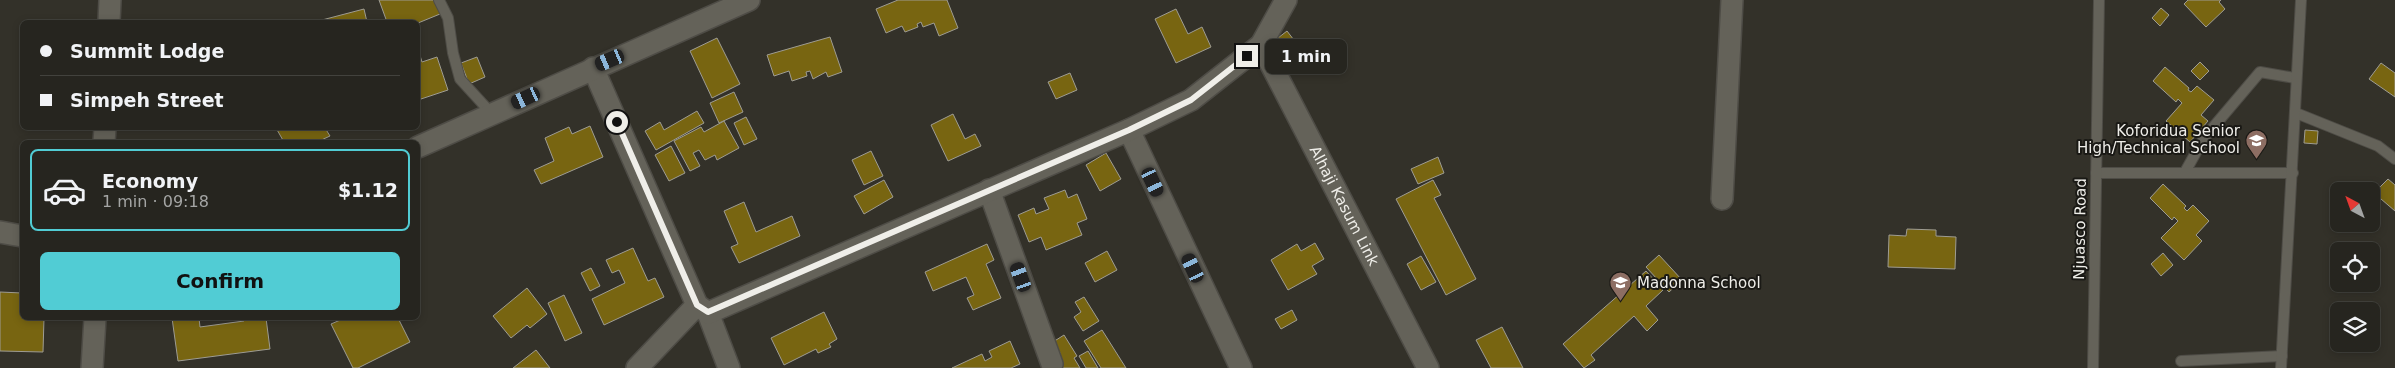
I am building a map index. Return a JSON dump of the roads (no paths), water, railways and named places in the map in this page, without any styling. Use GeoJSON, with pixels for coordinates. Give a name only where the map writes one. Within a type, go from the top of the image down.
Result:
{"type":"FeatureCollection","features":[{"type":"Feature","properties":{"kind":"street"},"geometry":{"type":"LineString","coordinates":[[109,20],[110,0]]}},
{"type":"Feature","properties":{"kind":"street"},"geometry":{"type":"LineString","coordinates":[[420,146],[748,0]]}},
{"type":"Feature","properties":{"kind":"street"},"geometry":{"type":"LineString","coordinates":[[637,368],[703,309],[989,190],[1129,130],[1191,100],[1261,45],[1286,0]]}},
{"type":"Feature","properties":{"kind":"street"},"geometry":{"type":"LineString","coordinates":[[1722,199],[1732,0]]}},
{"type":"Feature","properties":{"kind":"street","name":"Alhaji Kasum Link"},"geometry":{"type":"LineString","coordinates":[[1261,45],[1428,368]]}},
{"type":"Feature","properties":{"kind":"street"},"geometry":{"type":"LineString","coordinates":[[593,68],[729,368]]}},
{"type":"Feature","properties":{"kind":"street"},"geometry":{"type":"LineString","coordinates":[[1129,130],[1241,368]]}},
{"type":"Feature","properties":{"kind":"street"},"geometry":{"type":"LineString","coordinates":[[989,190],[1052,364]]}},
{"type":"Feature","properties":{"kind":"street"},"geometry":{"type":"LineString","coordinates":[[0,232],[20,236]]}},
{"type":"Feature","properties":{"kind":"street"},"geometry":{"type":"LineString","coordinates":[[92,368],[95,320]]}},
{"type":"Feature","properties":{"kind":"lane"},"geometry":{"type":"LineString","coordinates":[[439,0],[448,18],[453,53],[460,79],[492,114]]}},
{"type":"Feature","properties":{"kind":"lane","name":"Njuasco Road"},"geometry":{"type":"LineString","coordinates":[[2093,368],[2099,0]]}},
{"type":"Feature","properties":{"kind":"lane"},"geometry":{"type":"LineString","coordinates":[[2281,368],[2293,173],[2296,113],[2295,78],[2300,0]]}},
{"type":"Feature","properties":{"kind":"lane"},"geometry":{"type":"LineString","coordinates":[[2185,172],[2204,138],[2260,72],[2295,78]]}},
{"type":"Feature","properties":{"kind":"lane"},"geometry":{"type":"LineString","coordinates":[[2296,113],[2378,146],[2395,159]]}},
{"type":"Feature","properties":{"kind":"lane"},"geometry":{"type":"LineString","coordinates":[[2096,173],[2293,173]]}},
{"type":"Feature","properties":{"kind":"lane"},"geometry":{"type":"LineString","coordinates":[[2181,361],[2282,356]]}},
{"type":"Feature","properties":{"kind":"place","name":"Koforidua Senior High/Technical School"},"geometry":{"type":"Point","coordinates":[2256,159]}},
{"type":"Feature","properties":{"kind":"place","name":"Madonna School"},"geometry":{"type":"Point","coordinates":[1621,302]}}]}
